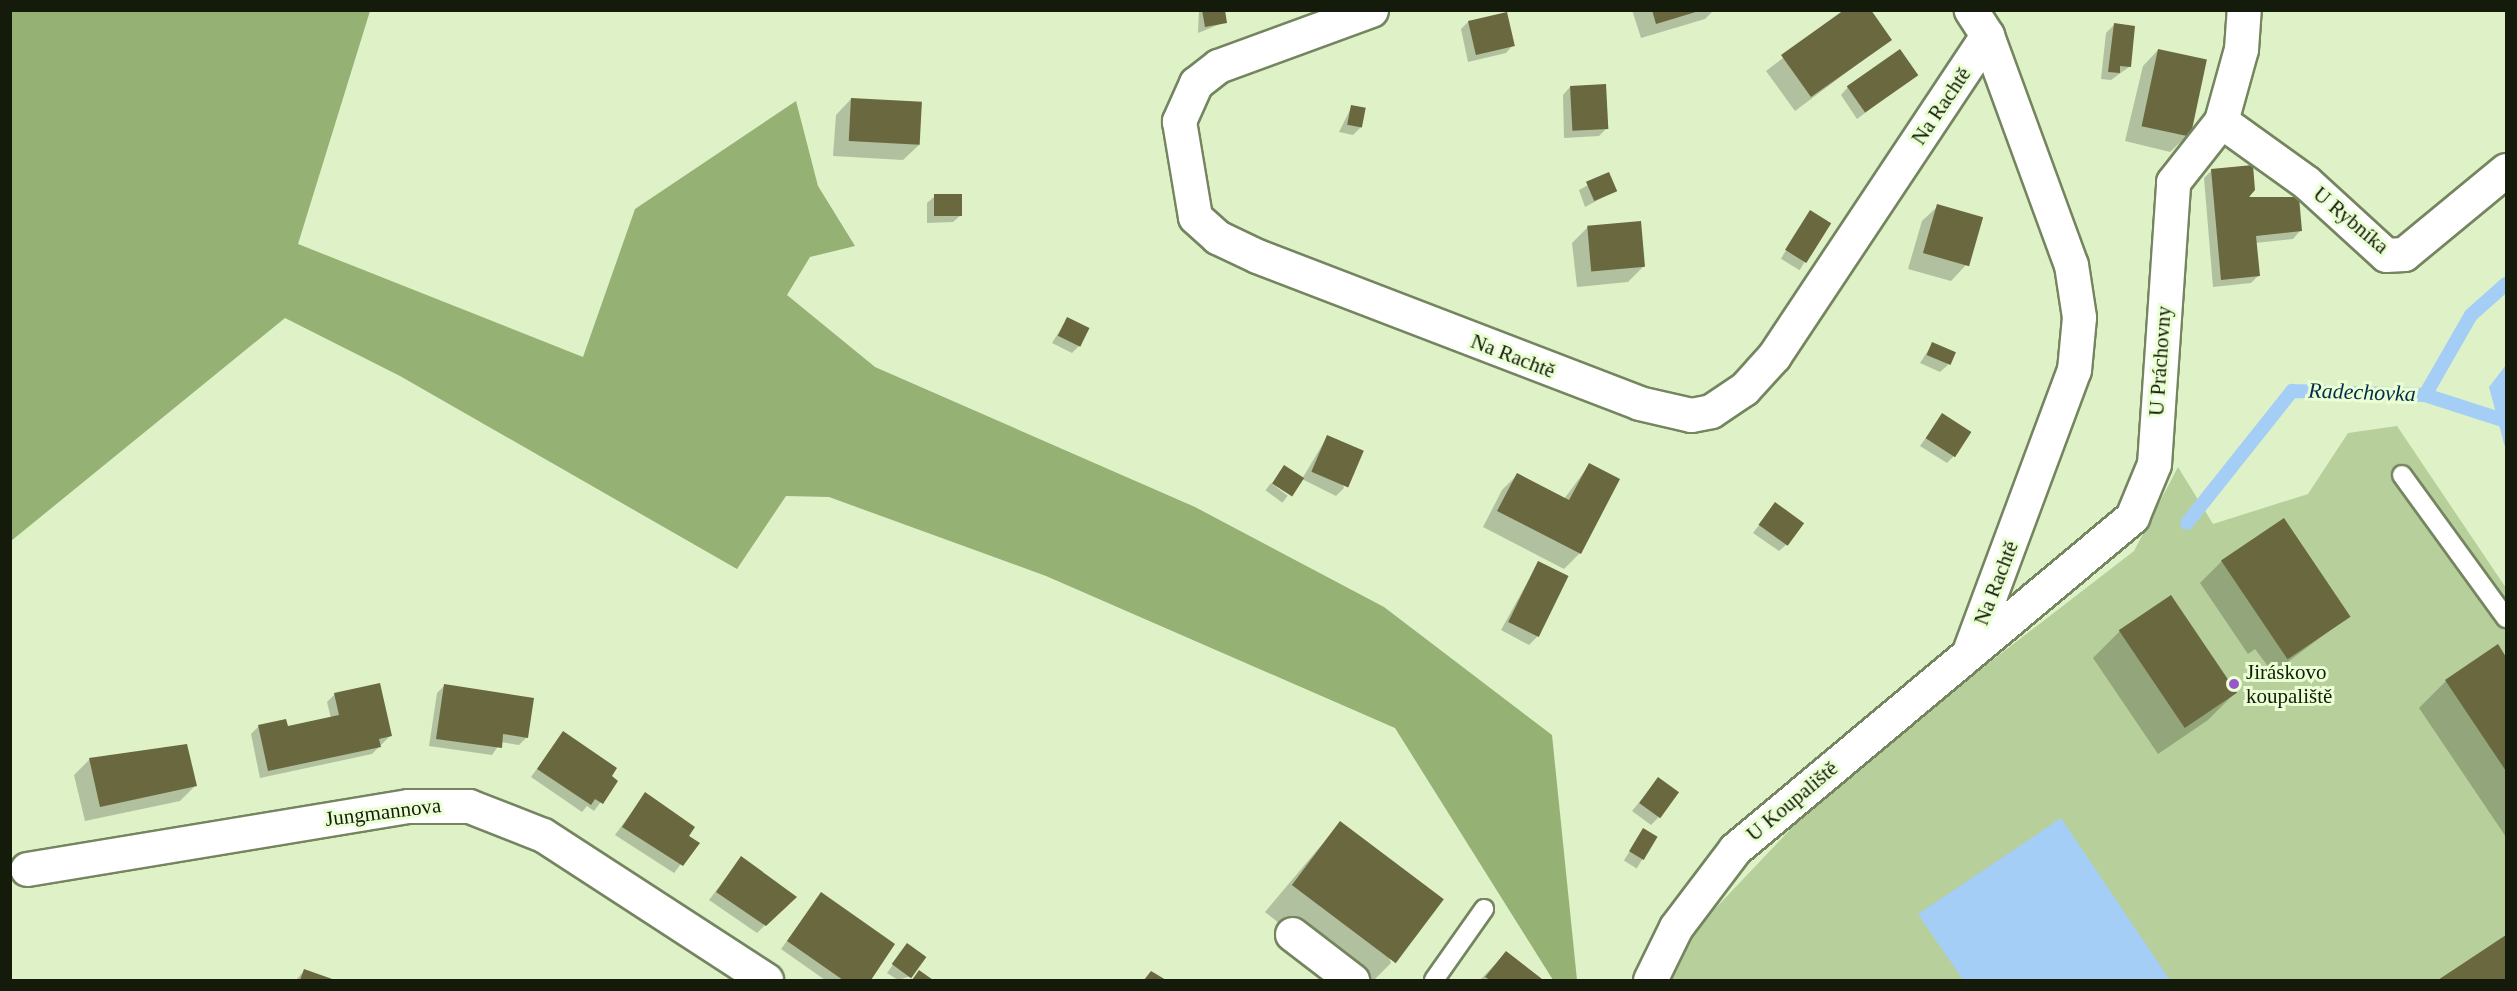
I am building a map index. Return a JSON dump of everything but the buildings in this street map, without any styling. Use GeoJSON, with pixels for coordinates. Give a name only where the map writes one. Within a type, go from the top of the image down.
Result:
{"type":"FeatureCollection","features":[{"type":"Feature","properties":{"kind":"street","name":"Na Rachtě"},"geometry":{"type":"LineString","coordinates":[[1371,10],[1218,66],[1196,83],[1179,121],[1195,217],[1217,237],[1257,256],[1628,399],[1691,415],[1711,411],[1744,389],[1774,356],[1979,23]]}},
{"type":"Feature","properties":{"kind":"street","name":"U Práchovny"},"geometry":{"type":"LineString","coordinates":[[1970,651],[2132,517],[2154,464],[2173,182],[2221,121],[2241,49],[2244,10]]}},
{"type":"Feature","properties":{"kind":"street","name":"Na Rachtě"},"geometry":{"type":"LineString","coordinates":[[1970,651],[2074,370],[2079,316],[2071,265],[1979,23]]}},
{"type":"Feature","properties":{"kind":"street","name":"U Rybníka"},"geometry":{"type":"LineString","coordinates":[[2221,121],[2306,182],[2386,255],[2404,254],[2506,170]]}},
{"type":"Feature","properties":{"kind":"street","name":"U Koupaliště"},"geometry":{"type":"LineString","coordinates":[[1650,981],[1676,927],[1735,849],[1970,651]]}},
{"type":"Feature","properties":{"kind":"street","name":"Jungmannova"},"geometry":{"type":"LineString","coordinates":[[19,871],[408,806],[469,806],[543,835],[766,981]]}},
{"type":"Feature","properties":{"kind":"street"},"geometry":{"type":"LineString","coordinates":[[1292,934],[1352,981]]}},
{"type":"Feature","properties":{"kind":"lane"},"geometry":{"type":"LineString","coordinates":[[2402,475],[2506,618]]}},
{"type":"Feature","properties":{"kind":"lane"},"geometry":{"type":"LineString","coordinates":[[1434,981],[1484,909]]}},
{"type":"Feature","properties":{"kind":"green space"},"geometry":{"type":"Polygon","coordinates":[[[11,10],[370,11],[298,244],[583,357],[635,209],[796,101],[818,186],[855,246],[810,257],[787,295],[875,367],[1195,507],[1384,607],[1552,735],[1577,980],[1553,980],[1395,728],[1046,576],[829,497],[786,496],[737,569],[400,376],[285,318],[11,541],[11,10]]]}},
{"type":"Feature","properties":{"kind":"green space","name":"Jiráskovo koupaliště"},"geometry":{"type":"Polygon","coordinates":[[[2397,426],[2506,588],[2506,980],[1671,980],[1692,933],[1837,780],[2134,551],[2178,467],[2213,524],[2308,494],[2348,433],[2397,426]]]}},
{"type":"Feature","properties":{"kind":"water"},"geometry":{"type":"Polygon","coordinates":[[[2506,365],[2506,451],[2489,387],[2506,365]]]}},
{"type":"Feature","properties":{"kind":"water"},"geometry":{"type":"Polygon","coordinates":[[[2061,818],[2170,980],[1963,980],[1918,914],[2061,818]]]}},
{"type":"Feature","properties":{"kind":"waterway","name":"Radechovka"},"geometry":{"type":"LineString","coordinates":[[2425,395],[2471,315],[2506,284]]}},
{"type":"Feature","properties":{"kind":"waterway","name":"Radechovka"},"geometry":{"type":"LineString","coordinates":[[2187,523],[2292,391],[2425,395],[2506,421]]}},
{"type":"Feature","properties":{"kind":"place","name":"Jiráskovo koupaliště"},"geometry":{"type":"Point","coordinates":[2234,684]}}]}
